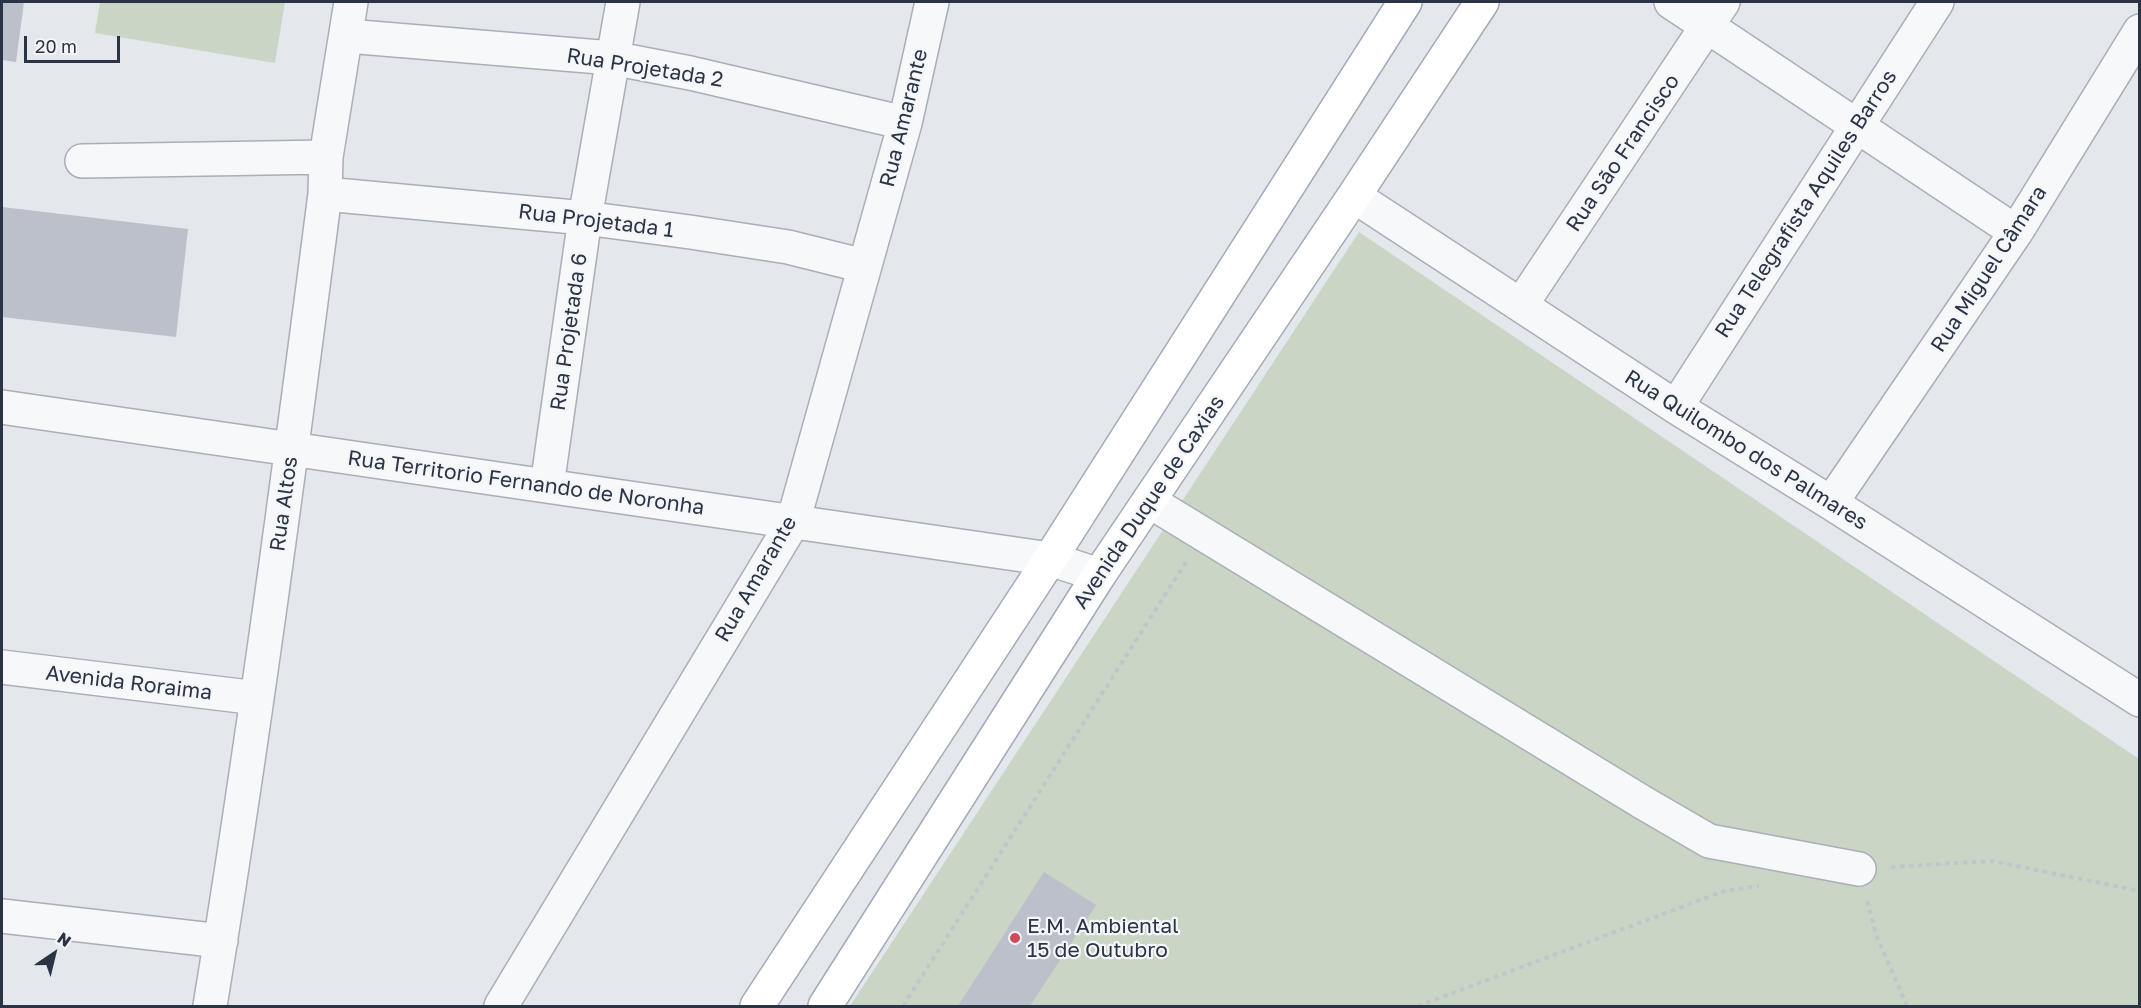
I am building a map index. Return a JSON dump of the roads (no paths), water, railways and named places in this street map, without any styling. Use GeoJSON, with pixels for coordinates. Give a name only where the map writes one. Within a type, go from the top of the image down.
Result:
{"type":"FeatureCollection","features":[{"type":"Feature","properties":{"kind":"main road"},"geometry":{"type":"LineString","coordinates":[[757,1006],[1050,559],[1405,2]]}},
{"type":"Feature","properties":{"kind":"main road","name":"Avenida Duque de Caxias"},"geometry":{"type":"LineString","coordinates":[[825,1006],[1099,575],[1482,2]]}},
{"type":"Feature","properties":{"kind":"street","name":"Rua Altos"},"geometry":{"type":"LineString","coordinates":[[210,1006],[292,449],[325,194],[326,157],[351,2]]}},
{"type":"Feature","properties":{"kind":"street","name":"Rua Projetada 6"},"geometry":{"type":"LineString","coordinates":[[547,486],[585,218],[622,2]]}},
{"type":"Feature","properties":{"kind":"street","name":"Rua Amarante"},"geometry":{"type":"LineString","coordinates":[[501,1006],[793,522],[904,123],[932,2]]}},
{"type":"Feature","properties":{"kind":"street"},"geometry":{"type":"LineString","coordinates":[[1671,2],[1715,14],[1857,125],[2016,232]]}},
{"type":"Feature","properties":{"kind":"street","name":"Rua Telegrafista Aquiles Barros"},"geometry":{"type":"LineString","coordinates":[[1676,407],[1937,2]]}},
{"type":"Feature","properties":{"kind":"street","name":"Rua São Francisco"},"geometry":{"type":"LineString","coordinates":[[1521,304],[1715,14]]}},
{"type":"Feature","properties":{"kind":"street","name":"Rua Miguel Câmara"},"geometry":{"type":"LineString","coordinates":[[1831,503],[2016,232],[2139,31]]}},
{"type":"Feature","properties":{"kind":"street","name":"Rua Projetada 2"},"geometry":{"type":"LineString","coordinates":[[347,36],[612,58],[713,78],[904,123]]}},
{"type":"Feature","properties":{"kind":"street"},"geometry":{"type":"LineString","coordinates":[[82,161],[326,157]]}},
{"type":"Feature","properties":{"kind":"street","name":"Rua Projetada 1"},"geometry":{"type":"LineString","coordinates":[[325,194],[585,218],[788,247],[864,266]]}},
{"type":"Feature","properties":{"kind":"street","name":"Rua Quilombo dos Palmares"},"geometry":{"type":"LineString","coordinates":[[1354,196],[1676,407],[2139,700]]}},
{"type":"Feature","properties":{"kind":"street","name":"Rua Territorio Fernando de Noronha"},"geometry":{"type":"LineString","coordinates":[[2,407],[1050,559],[1099,575]]}},
{"type":"Feature","properties":{"kind":"street"},"geometry":{"type":"LineString","coordinates":[[1149,501],[1709,841],[1859,869]]}},
{"type":"Feature","properties":{"kind":"street","name":"Avenida Roraima"},"geometry":{"type":"LineString","coordinates":[[2,667],[257,698]]}},
{"type":"Feature","properties":{"kind":"street"},"geometry":{"type":"LineString","coordinates":[[2,916],[221,941]]}},
{"type":"Feature","properties":{"kind":"place","name":"E.M. Ambiental 15 de Outubro"},"geometry":{"type":"Point","coordinates":[1015,938]}}]}
